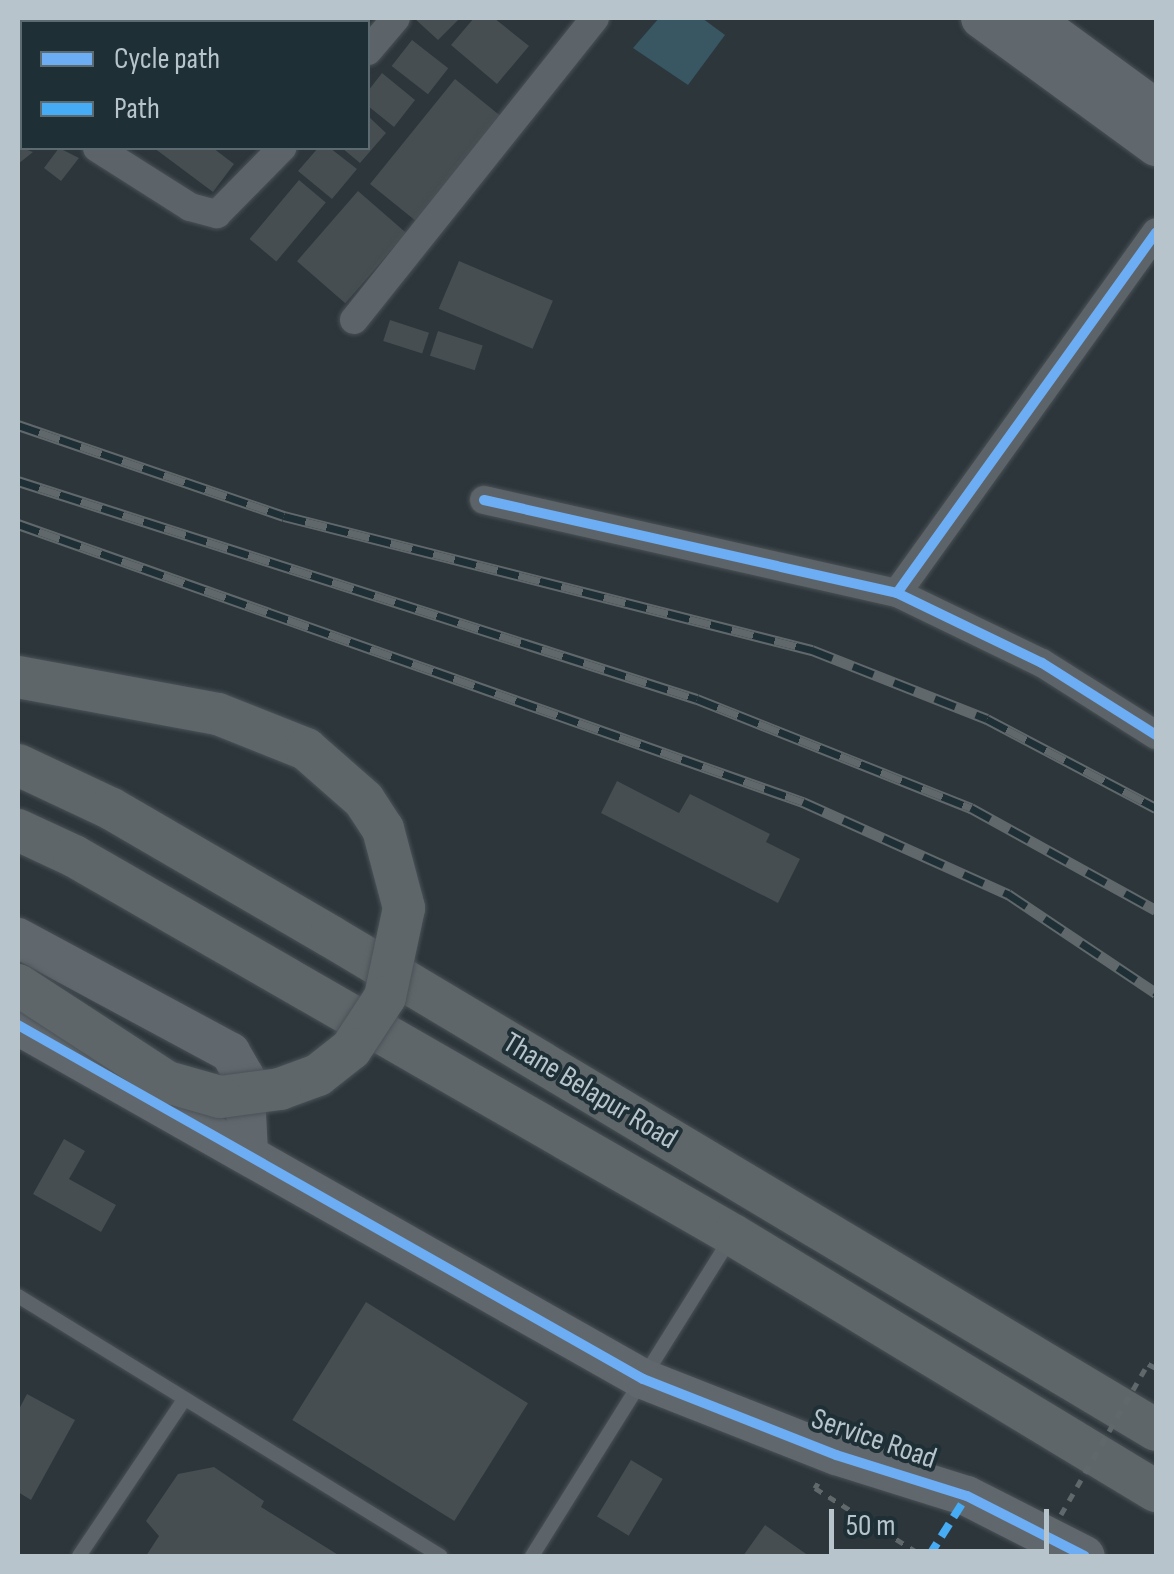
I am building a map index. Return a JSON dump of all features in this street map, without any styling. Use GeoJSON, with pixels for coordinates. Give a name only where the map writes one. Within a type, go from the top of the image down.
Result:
{"type":"FeatureCollection","features":[{"type":"Feature","properties":{"kind":"main road"},"geometry":{"type":"LineString","coordinates":[[18,678],[218,714],[306,749],[364,800],[383,829],[404,908],[401,948],[385,997],[351,1050],[318,1075],[280,1089],[220,1097],[167,1082],[18,985]]}},
{"type":"Feature","properties":{"kind":"main road","name":"Thane Belapur Road"},"geometry":{"type":"LineString","coordinates":[[18,765],[110,808],[314,926],[1156,1430]]}},
{"type":"Feature","properties":{"kind":"main road","name":"Thane Belapur Road"},"geometry":{"type":"LineString","coordinates":[[18,830],[74,856],[733,1235],[1156,1491]]}},
{"type":"Feature","properties":{"kind":"street"},"geometry":{"type":"LineString","coordinates":[[370,48],[396,18]]}},
{"type":"Feature","properties":{"kind":"street"},"geometry":{"type":"LineString","coordinates":[[354,320],[596,18]]}},
{"type":"Feature","properties":{"kind":"street"},"geometry":{"type":"LineString","coordinates":[[981,18],[1156,146]]}},
{"type":"Feature","properties":{"kind":"street"},"geometry":{"type":"LineString","coordinates":[[1031,18],[1156,109]]}},
{"type":"Feature","properties":{"kind":"street"},"geometry":{"type":"LineString","coordinates":[[100,150],[190,207],[218,214],[280,150]]}},
{"type":"Feature","properties":{"kind":"street"},"geometry":{"type":"LineString","coordinates":[[897,593],[1156,232]]}},
{"type":"Feature","properties":{"kind":"street"},"geometry":{"type":"LineString","coordinates":[[484,500],[897,593],[1042,664],[1156,735]]}},
{"type":"Feature","properties":{"kind":"street"},"geometry":{"type":"LineString","coordinates":[[18,938],[230,1052],[244,1076],[248,1153]]}},
{"type":"Feature","properties":{"kind":"street","name":"Service Road"},"geometry":{"type":"LineString","coordinates":[[18,1024],[642,1380],[836,1455],[968,1496],[1085,1556]]}},
{"type":"Feature","properties":{"kind":"lane"},"geometry":{"type":"LineString","coordinates":[[532,1556],[733,1235]]}},
{"type":"Feature","properties":{"kind":"lane"},"geometry":{"type":"LineString","coordinates":[[18,1296],[182,1403],[440,1556]]}},
{"type":"Feature","properties":{"kind":"lane"},"geometry":{"type":"LineString","coordinates":[[79,1556],[182,1403]]}},
{"type":"Feature","properties":{"kind":"path"},"geometry":{"type":"LineString","coordinates":[[1037,1556],[1148,1364],[1156,1368]]}},
{"type":"Feature","properties":{"kind":"path"},"geometry":{"type":"LineString","coordinates":[[815,1488],[923,1556]]}},
{"type":"Feature","properties":{"kind":"water"},"geometry":{"type":"Polygon","coordinates":[[[659,18],[702,18],[725,35],[688,85],[633,48],[659,18]]]}},
{"type":"Feature","properties":{"kind":"building"},"geometry":{"type":"Polygon","coordinates":[[[18,18],[43,18],[20,20],[18,47],[18,18]]]}},
{"type":"Feature","properties":{"kind":"building"},"geometry":{"type":"Polygon","coordinates":[[[88,18],[91,20],[50,20],[88,18]]]}},
{"type":"Feature","properties":{"kind":"building"},"geometry":{"type":"Polygon","coordinates":[[[184,18],[305,18],[305,20],[184,18]]]}},
{"type":"Feature","properties":{"kind":"building"},"geometry":{"type":"Polygon","coordinates":[[[414,18],[460,18],[438,40],[414,18]]]}},
{"type":"Feature","properties":{"kind":"building"},"geometry":{"type":"Polygon","coordinates":[[[474,18],[494,18],[529,46],[497,84],[451,45],[474,18]]]}},
{"type":"Feature","properties":{"kind":"building"},"geometry":{"type":"Polygon","coordinates":[[[412,40],[448,68],[428,94],[392,66],[412,40]]]}},
{"type":"Feature","properties":{"kind":"building"},"geometry":{"type":"Polygon","coordinates":[[[382,73],[415,100],[394,127],[370,108],[370,88],[382,73]]]}},
{"type":"Feature","properties":{"kind":"building"},"geometry":{"type":"Polygon","coordinates":[[[455,79],[506,120],[421,225],[370,184],[455,79]]]}},
{"type":"Feature","properties":{"kind":"building"},"geometry":{"type":"Polygon","coordinates":[[[370,118],[386,133],[360,163],[344,150],[370,150],[370,118]]]}},
{"type":"Feature","properties":{"kind":"building"},"geometry":{"type":"Polygon","coordinates":[[[18,132],[20,150],[33,152],[18,164],[18,132]]]}},
{"type":"Feature","properties":{"kind":"building"},"geometry":{"type":"Polygon","coordinates":[[[58,150],[79,158],[61,181],[44,168],[58,150]]]}},
{"type":"Feature","properties":{"kind":"building"},"geometry":{"type":"Polygon","coordinates":[[[157,150],[216,150],[234,164],[213,192],[157,150]]]}},
{"type":"Feature","properties":{"kind":"building"},"geometry":{"type":"Polygon","coordinates":[[[316,150],[333,150],[357,169],[332,199],[298,171],[316,150]]]}},
{"type":"Feature","properties":{"kind":"building"},"geometry":{"type":"Polygon","coordinates":[[[299,180],[326,202],[276,261],[250,239],[299,180]]]}},
{"type":"Feature","properties":{"kind":"building"},"geometry":{"type":"Polygon","coordinates":[[[358,191],[406,233],[345,303],[297,261],[358,191]]]}},
{"type":"Feature","properties":{"kind":"building"},"geometry":{"type":"Polygon","coordinates":[[[459,261],[553,301],[533,349],[439,309],[459,261]]]}},
{"type":"Feature","properties":{"kind":"building"},"geometry":{"type":"Polygon","coordinates":[[[390,320],[429,333],[422,354],[383,341],[390,320]]]}},
{"type":"Feature","properties":{"kind":"building"},"geometry":{"type":"Polygon","coordinates":[[[438,331],[483,346],[475,370],[430,356],[438,331]]]}},
{"type":"Feature","properties":{"kind":"building"},"geometry":{"type":"Polygon","coordinates":[[[617,781],[679,813],[690,794],[770,834],[766,842],[800,859],[778,903],[601,813],[617,781]]]}},
{"type":"Feature","properties":{"kind":"building"},"geometry":{"type":"Polygon","coordinates":[[[64,1139],[85,1151],[69,1179],[116,1205],[101,1232],[33,1194],[64,1139]]]}},
{"type":"Feature","properties":{"kind":"building"},"geometry":{"type":"Polygon","coordinates":[[[366,1302],[528,1403],[454,1521],[292,1420],[366,1302]]]}},
{"type":"Feature","properties":{"kind":"building"},"geometry":{"type":"Polygon","coordinates":[[[27,1394],[75,1420],[31,1500],[18,1492],[18,1411],[27,1394]]]}},
{"type":"Feature","properties":{"kind":"building"},"geometry":{"type":"Polygon","coordinates":[[[631,1460],[663,1479],[629,1536],[597,1517],[631,1460]]]}},
{"type":"Feature","properties":{"kind":"building"},"geometry":{"type":"Polygon","coordinates":[[[214,1467],[264,1501],[261,1507],[340,1556],[146,1556],[159,1536],[146,1521],[178,1474],[214,1467]]]}},
{"type":"Feature","properties":{"kind":"building"},"geometry":{"type":"Polygon","coordinates":[[[765,1525],[809,1556],[743,1556],[765,1525]]]}},
{"type":"Feature","properties":{"kind":"railway"},"geometry":{"type":"LineString","coordinates":[[18,425],[284,516],[812,650],[987,719],[1156,808]]}},
{"type":"Feature","properties":{"kind":"railway"},"geometry":{"type":"LineString","coordinates":[[18,481],[697,699],[971,808],[1156,910]]}},
{"type":"Feature","properties":{"kind":"railway"},"geometry":{"type":"LineString","coordinates":[[18,524],[803,802],[1008,894],[1156,993]]}},
{"type":"Feature","properties":{"kind":"marked path"},"geometry":{"type":"LineString","coordinates":[[929,1556],[967,1496]]}},
{"type":"Feature","properties":{"kind":"cycle path"},"geometry":{"type":"LineString","coordinates":[[897,593],[1156,232]]}},
{"type":"Feature","properties":{"kind":"cycle path"},"geometry":{"type":"LineString","coordinates":[[484,500],[897,593],[1042,663],[1156,735]]}},
{"type":"Feature","properties":{"kind":"cycle path"},"geometry":{"type":"LineString","coordinates":[[18,1025],[643,1379],[836,1455],[967,1496],[1085,1556]]}}]}
